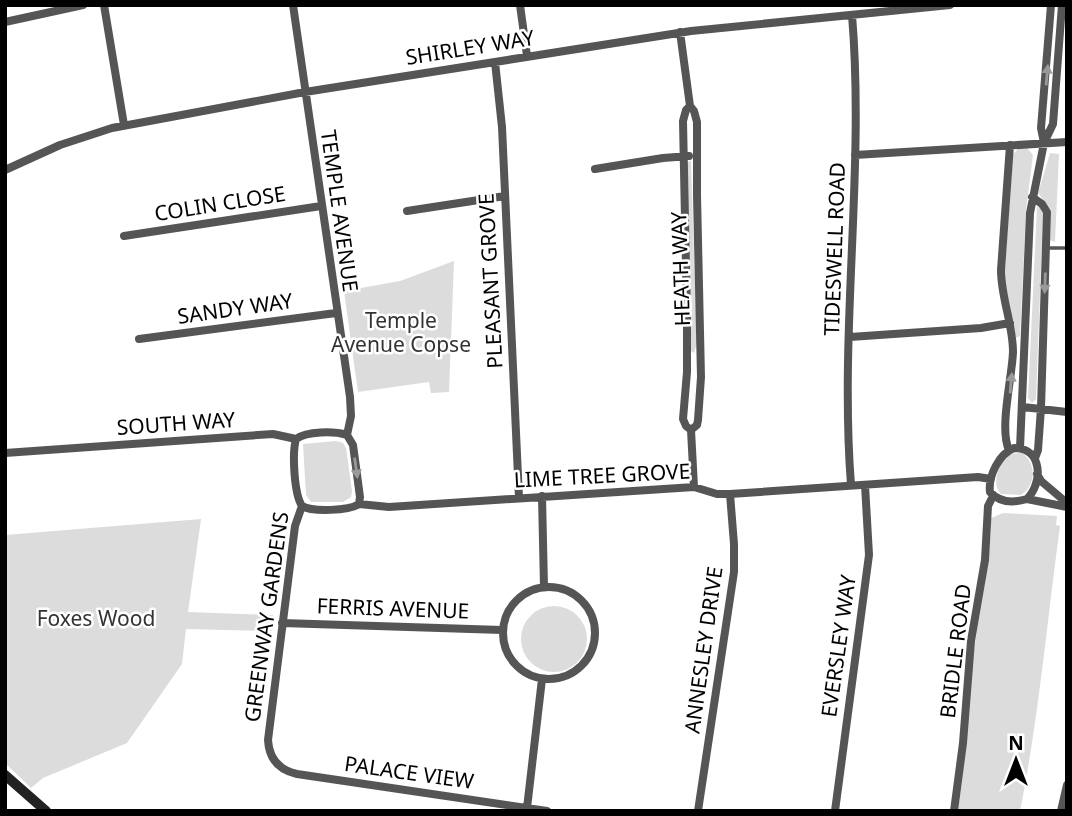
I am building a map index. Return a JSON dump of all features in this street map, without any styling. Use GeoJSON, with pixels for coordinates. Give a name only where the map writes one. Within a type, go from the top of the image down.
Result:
{"type":"FeatureCollection","features":[{"type":"Feature","properties":{"kind":"street"},"geometry":{"type":"LineString","coordinates":[[5,22],[83,5]]}},
{"type":"Feature","properties":{"kind":"street"},"geometry":{"type":"LineString","coordinates":[[104,5],[124,125]]}},
{"type":"Feature","properties":{"kind":"street","name":"TEMPLE AVENUE"},"geometry":{"type":"LineString","coordinates":[[293,5],[351,407],[347,435],[353,445],[359,503]]}},
{"type":"Feature","properties":{"kind":"street"},"geometry":{"type":"LineString","coordinates":[[520,5],[527,56]]}},
{"type":"Feature","properties":{"kind":"street","name":"SHIRLEY WAY"},"geometry":{"type":"LineString","coordinates":[[5,170],[68,142],[124,125],[305,92],[680,32],[950,5]]}},
{"type":"Feature","properties":{"kind":"street"},"geometry":{"type":"LineString","coordinates":[[1044,143],[1041,121],[1048,70],[1051,5]]}},
{"type":"Feature","properties":{"kind":"street"},"geometry":{"type":"LineString","coordinates":[[1020,448],[1032,197],[1044,143],[1053,124],[1062,5]]}},
{"type":"Feature","properties":{"kind":"street","name":"TIDESWELL ROAD"},"geometry":{"type":"LineString","coordinates":[[851,485],[847,417],[857,68],[852,15]]}},
{"type":"Feature","properties":{"kind":"street","name":"HEATH WAY"},"geometry":{"type":"LineString","coordinates":[[680,32],[690,106],[698,122],[701,358],[698,420],[697,425],[691,429]]}},
{"type":"Feature","properties":{"kind":"street","name":"PLEASANT GROVE"},"geometry":{"type":"LineString","coordinates":[[495,62],[501,113],[519,498]]}},
{"type":"Feature","properties":{"kind":"street","name":"HEATH WAY"},"geometry":{"type":"LineString","coordinates":[[690,106],[682,121],[687,358],[683,419],[691,429]]}},
{"type":"Feature","properties":{"kind":"street"},"geometry":{"type":"LineString","coordinates":[[855,155],[1067,142]]}},
{"type":"Feature","properties":{"kind":"street"},"geometry":{"type":"LineString","coordinates":[[1009,450],[1005,433],[1012,364],[1010,324],[1000,271],[1010,145]]}},
{"type":"Feature","properties":{"kind":"street"},"geometry":{"type":"LineString","coordinates":[[594,169],[697,156]]}},
{"type":"Feature","properties":{"kind":"street"},"geometry":{"type":"LineString","coordinates":[[407,211],[505,196]]}},
{"type":"Feature","properties":{"kind":"street"},"geometry":{"type":"LineString","coordinates":[[1027,499],[1034,491],[1037,474],[1035,458],[1041,408],[1047,212],[1042,204],[1032,197]]}},
{"type":"Feature","properties":{"kind":"street","name":"COLIN CLOSE"},"geometry":{"type":"LineString","coordinates":[[124,236],[321,206]]}},
{"type":"Feature","properties":{"kind":"street","name":"SANDY WAY"},"geometry":{"type":"LineString","coordinates":[[139,339],[336,313]]}},
{"type":"Feature","properties":{"kind":"street"},"geometry":{"type":"LineString","coordinates":[[850,337],[1010,324]]}},
{"type":"Feature","properties":{"kind":"street"},"geometry":{"type":"LineString","coordinates":[[687,358],[701,358]]}},
{"type":"Feature","properties":{"kind":"street"},"geometry":{"type":"LineString","coordinates":[[1023,407],[1067,412]]}},
{"type":"Feature","properties":{"kind":"street","name":"HEATH WAY"},"geometry":{"type":"LineString","coordinates":[[691,429],[694,487]]}},
{"type":"Feature","properties":{"kind":"street","name":"SOUTH WAY"},"geometry":{"type":"LineString","coordinates":[[5,453],[273,434],[296,439],[303,435],[347,435]]}},
{"type":"Feature","properties":{"kind":"street","name":"GREENWAY GARDENS"},"geometry":{"type":"LineString","coordinates":[[272,758],[268,740],[295,526],[302,506],[298,498],[294,450],[296,439]]}},
{"type":"Feature","properties":{"kind":"street"},"geometry":{"type":"LineString","coordinates":[[991,479],[1001,457],[1009,450],[1020,448],[1035,458]]}},
{"type":"Feature","properties":{"kind":"street"},"geometry":{"type":"LineString","coordinates":[[1037,474],[1067,505]]}},
{"type":"Feature","properties":{"kind":"street","name":"LIME TREE GROVE"},"geometry":{"type":"LineString","coordinates":[[302,506],[312,510],[353,508],[359,503],[388,507],[694,487],[717,494],[730,494],[978,477],[991,479]]}},
{"type":"Feature","properties":{"kind":"street","name":"BRIDLE ROAD"},"geometry":{"type":"LineString","coordinates":[[954,811],[971,641],[985,560],[988,506],[993,496],[989,488],[991,479]]}},
{"type":"Feature","properties":{"kind":"street","name":"EVERSLEY WAY"},"geometry":{"type":"LineString","coordinates":[[835,811],[869,555],[865,485]]}},
{"type":"Feature","properties":{"kind":"street","name":"ANNESLEY DRIVE"},"geometry":{"type":"LineString","coordinates":[[698,811],[734,572],[730,494]]}},
{"type":"Feature","properties":{"kind":"street"},"geometry":{"type":"LineString","coordinates":[[542,496],[544,587]]}},
{"type":"Feature","properties":{"kind":"street"},"geometry":{"type":"LineString","coordinates":[[993,496],[1005,501],[1027,499],[1067,505]]}},
{"type":"Feature","properties":{"kind":"street"},"geometry":{"type":"LineString","coordinates":[[544,587],[563,589],[580,598],[591,614],[595,633],[591,652],[579,668],[562,677],[542,679],[529,675],[509,656],[503,644],[502,630],[507,612],[518,598],[544,587]]}},
{"type":"Feature","properties":{"kind":"street","name":"FERRIS AVENUE"},"geometry":{"type":"LineString","coordinates":[[282,623],[502,630]]}},
{"type":"Feature","properties":{"kind":"street"},"geometry":{"type":"LineString","coordinates":[[527,808],[542,679]]}},
{"type":"Feature","properties":{"kind":"street","name":"PALACE VIEW"},"geometry":{"type":"LineString","coordinates":[[272,758],[279,767],[290,773],[547,811]]}},
{"type":"Feature","properties":{"kind":"street"},"geometry":{"type":"LineString","coordinates":[[5,775],[46,811]]}},
{"type":"Feature","properties":{"kind":"street"},"geometry":{"type":"LineString","coordinates":[[1061,811],[1067,785]]}},
{"type":"Feature","properties":{"kind":"lane"},"geometry":{"type":"LineString","coordinates":[[1046,248],[1067,248]]}},
{"type":"Feature","properties":{"kind":"green space"},"geometry":{"type":"Polygon","coordinates":[[[1027,148],[1033,155],[1026,210],[1020,336],[1016,338],[1004,282],[1013,154],[1018,149],[1027,148]]]}},
{"type":"Feature","properties":{"kind":"green space"},"geometry":{"type":"Polygon","coordinates":[[[1050,153],[1059,154],[1055,242],[1050,240],[1051,210],[1038,193],[1050,153]]]}},
{"type":"Feature","properties":{"kind":"green space"},"geometry":{"type":"Polygon","coordinates":[[[691,161],[697,343],[694,353],[691,351],[687,162],[691,161]]]}},
{"type":"Feature","properties":{"kind":"green space"},"geometry":{"type":"Polygon","coordinates":[[[1039,206],[1043,213],[1036,399],[1032,403],[1028,398],[1039,206]]]}},
{"type":"Feature","properties":{"kind":"green space","name":"Temple Avenue Copse"},"geometry":{"type":"Polygon","coordinates":[[[454,261],[449,392],[431,393],[429,382],[358,392],[344,291],[400,281],[454,261]]]}},
{"type":"Feature","properties":{"kind":"green space"},"geometry":{"type":"Polygon","coordinates":[[[336,441],[343,443],[346,448],[351,497],[343,502],[311,502],[306,495],[303,444],[336,441]]]}},
{"type":"Feature","properties":{"kind":"green space"},"geometry":{"type":"Polygon","coordinates":[[[1022,453],[1032,468],[1030,486],[1021,495],[1001,494],[996,485],[999,468],[1009,455],[1022,453]]]}},
{"type":"Feature","properties":{"kind":"green space"},"geometry":{"type":"Polygon","coordinates":[[[1003,513],[1057,516],[1056,525],[1060,526],[1032,740],[1020,811],[958,811],[991,518],[1003,513]]]}},
{"type":"Feature","properties":{"kind":"green space","name":"Foxes Wood"},"geometry":{"type":"Polygon","coordinates":[[[201,519],[188,612],[273,615],[271,631],[186,629],[182,664],[127,743],[43,778],[31,788],[5,763],[5,535],[201,519]]]}},
{"type":"Feature","properties":{"kind":"green space"},"geometry":{"type":"Polygon","coordinates":[[[548,606],[560,606],[572,611],[582,621],[587,639],[585,652],[572,667],[560,672],[548,672],[536,667],[526,657],[521,645],[521,633],[526,621],[536,611],[548,606]]]}}]}
